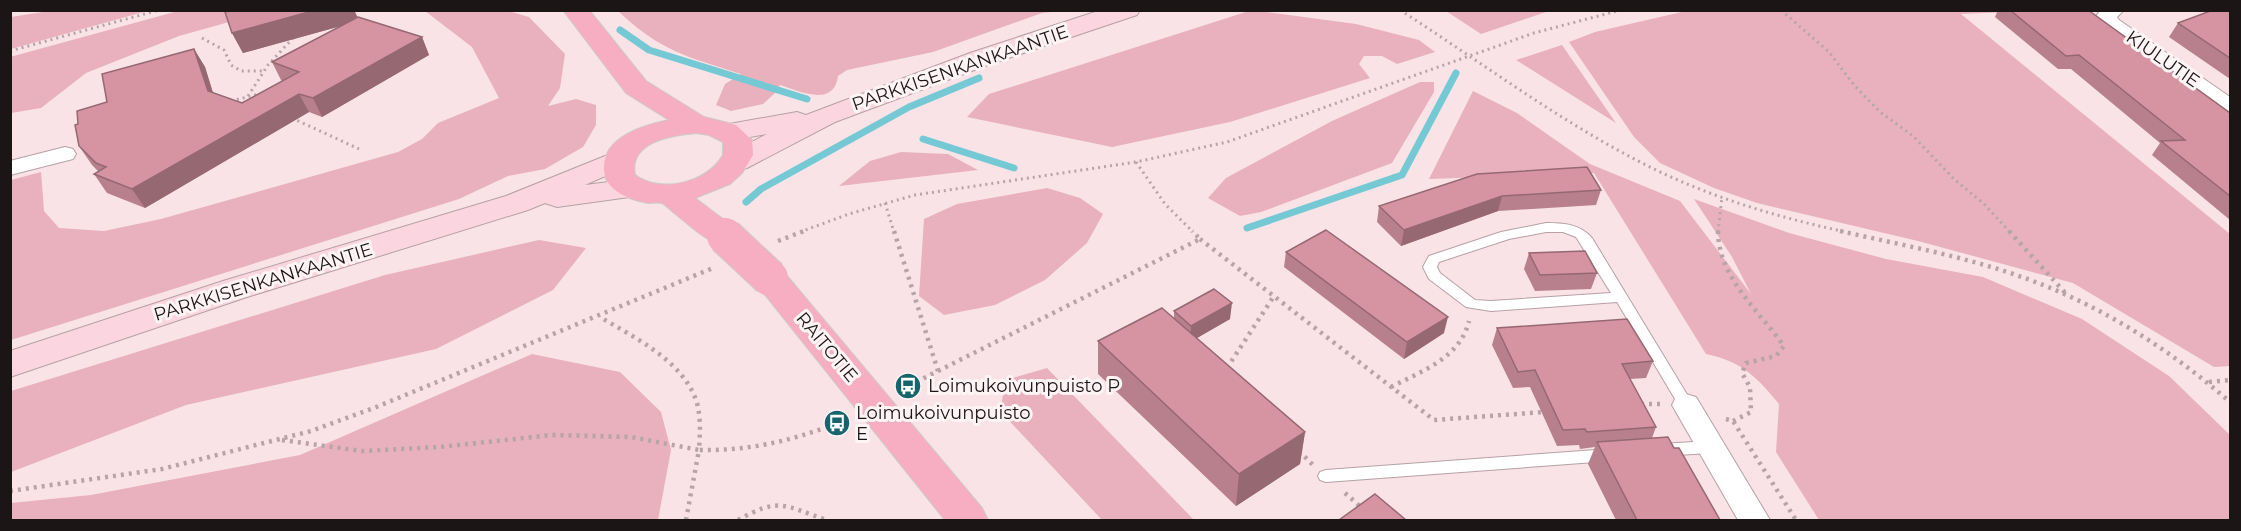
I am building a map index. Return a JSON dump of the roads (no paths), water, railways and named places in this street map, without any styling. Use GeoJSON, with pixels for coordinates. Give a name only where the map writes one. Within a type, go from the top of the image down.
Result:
{"type":"FeatureCollection","features":[{"type":"Feature","properties":{"kind":"main road"},"geometry":{"type":"LineString","coordinates":[[575,10],[636,87],[696,124]]}},
{"type":"Feature","properties":{"kind":"main road","name":"PARKKISENKANKAANTIE"},"geometry":{"type":"LineString","coordinates":[[731,168],[825,116],[979,59],[1128,10]]}},
{"type":"Feature","properties":{"kind":"main road"},"geometry":{"type":"LineString","coordinates":[[636,87],[641,138]]}},
{"type":"Feature","properties":{"kind":"main road","name":"PARKKISENKANKAANTIE"},"geometry":{"type":"LineString","coordinates":[[728,132],[825,116]]}},
{"type":"Feature","properties":{"kind":"main road"},"geometry":{"type":"LineString","coordinates":[[724,250],[731,168],[740,150],[737,140],[728,132],[714,126],[696,124],[677,126],[641,138],[628,148],[620,159],[618,170],[622,180],[633,188],[650,193],[670,194],[710,183],[731,168]]}},
{"type":"Feature","properties":{"kind":"main road","name":"PARKKISENKANKAANTIE"},"geometry":{"type":"LineString","coordinates":[[10,364],[235,289],[516,203],[620,159]]}},
{"type":"Feature","properties":{"kind":"main road","name":"PARKKISENKANKAANTIE"},"geometry":{"type":"LineString","coordinates":[[516,203],[633,188]]}},
{"type":"Feature","properties":{"kind":"main road","name":"RAITOTIE"},"geometry":{"type":"LineString","coordinates":[[670,194],[724,250],[770,261],[968,520]]}},
{"type":"Feature","properties":{"kind":"street","name":"KIULUTIE"},"geometry":{"type":"LineString","coordinates":[[2115,10],[2106,16],[2112,24],[2230,107]]}},
{"type":"Feature","properties":{"kind":"street"},"geometry":{"type":"LineString","coordinates":[[10,168],[65,154]]}},
{"type":"Feature","properties":{"kind":"street"},"geometry":{"type":"LineString","coordinates":[[1686,405],[1754,520]]}},
{"type":"Feature","properties":{"kind":"lane"},"geometry":{"type":"LineString","coordinates":[[1620,297],[1491,306],[1470,304],[1434,276],[1430,267],[1434,259],[1509,235],[1560,227],[1578,231],[1587,241],[1686,405]]}},
{"type":"Feature","properties":{"kind":"lane"},"geometry":{"type":"LineString","coordinates":[[1326,476],[1710,447]]}},
{"type":"Feature","properties":{"kind":"waterway"},"geometry":{"type":"LineString","coordinates":[[620,30],[649,50],[807,99]]}},
{"type":"Feature","properties":{"kind":"waterway"},"geometry":{"type":"LineString","coordinates":[[1247,228],[1402,175],[1456,73]]}},
{"type":"Feature","properties":{"kind":"waterway"},"geometry":{"type":"LineString","coordinates":[[746,202],[761,189],[909,107],[979,78]]}},
{"type":"Feature","properties":{"kind":"waterway"},"geometry":{"type":"LineString","coordinates":[[923,139],[1014,168]]}},
{"type":"Feature","properties":{"kind":"place","name":"Loimukoivunpuisto P"},"geometry":{"type":"Point","coordinates":[908,386]}},
{"type":"Feature","properties":{"kind":"place","name":"Loimukoivunpuisto E"},"geometry":{"type":"Point","coordinates":[837,423]}}]}
